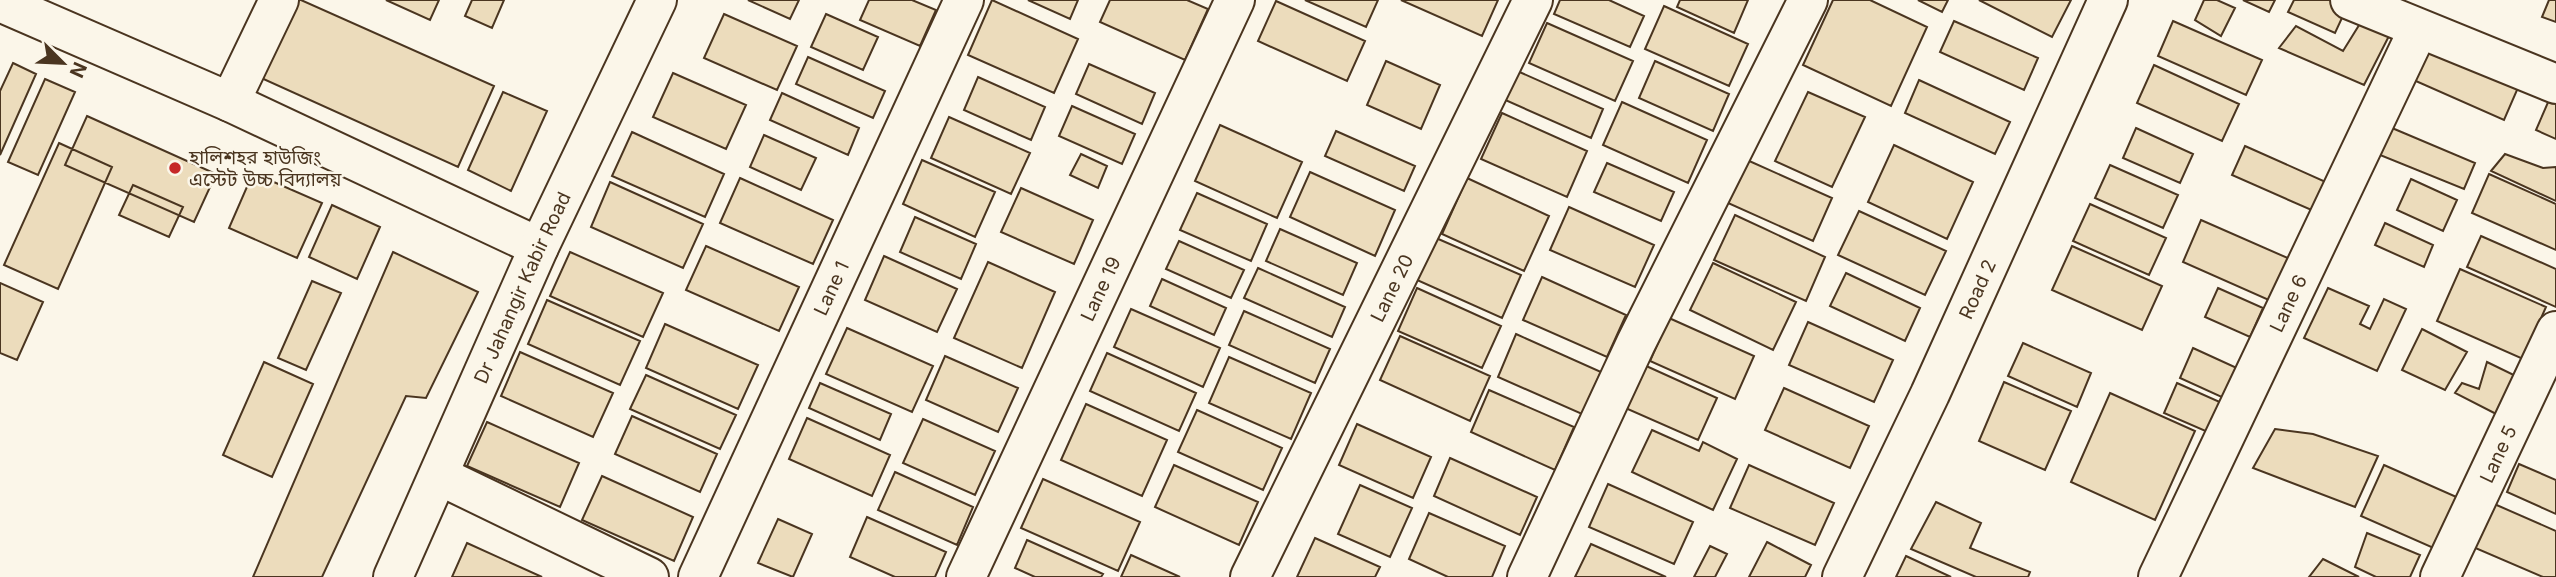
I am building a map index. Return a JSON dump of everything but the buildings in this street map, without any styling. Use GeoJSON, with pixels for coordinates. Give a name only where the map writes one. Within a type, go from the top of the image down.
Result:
{"type":"FeatureCollection","features":[{"type":"Feature","properties":{"kind":"street"},"geometry":{"type":"LineString","coordinates":[[230,102],[279,0]]}},
{"type":"Feature","properties":{"kind":"street","name":"Dr Jahangir Kabir Road"},"geometry":{"type":"LineString","coordinates":[[393,577],[440,476],[539,247],[657,0]]}},
{"type":"Feature","properties":{"kind":"street","name":"Lane 1"},"geometry":{"type":"LineString","coordinates":[[698,577],[964,0]]}},
{"type":"Feature","properties":{"kind":"street","name":"Lane 19"},"geometry":{"type":"LineString","coordinates":[[966,577],[1235,0]]}},
{"type":"Feature","properties":{"kind":"street","name":"Lane 20"},"geometry":{"type":"LineString","coordinates":[[1250,577],[1533,0]]}},
{"type":"Feature","properties":{"kind":"street"},"geometry":{"type":"LineString","coordinates":[[1527,577],[1636,343],[1808,0]]}},
{"type":"Feature","properties":{"kind":"street","name":"Road 2"},"geometry":{"type":"LineString","coordinates":[[1842,577],[1930,394],[2108,0]]}},
{"type":"Feature","properties":{"kind":"street"},"geometry":{"type":"LineString","coordinates":[[2350,0],[2418,30],[2556,84]]}},
{"type":"Feature","properties":{"kind":"street"},"geometry":{"type":"LineString","coordinates":[[0,2],[230,102],[539,247]]}},
{"type":"Feature","properties":{"kind":"street","name":"Lane 6"},"geometry":{"type":"LineString","coordinates":[[2158,577],[2418,30]]}},
{"type":"Feature","properties":{"kind":"street","name":"Lane 5"},"geometry":{"type":"LineString","coordinates":[[2440,577],[2556,331]]}},
{"type":"Feature","properties":{"kind":"street"},"geometry":{"type":"LineString","coordinates":[[440,476],[649,577]]}},
{"type":"Feature","properties":{"kind":"place","name":"হালিশহর হাউজিং এস্টেট উচ্চ বিদ্যালয়"},"geometry":{"type":"Point","coordinates":[175,168]}}]}
